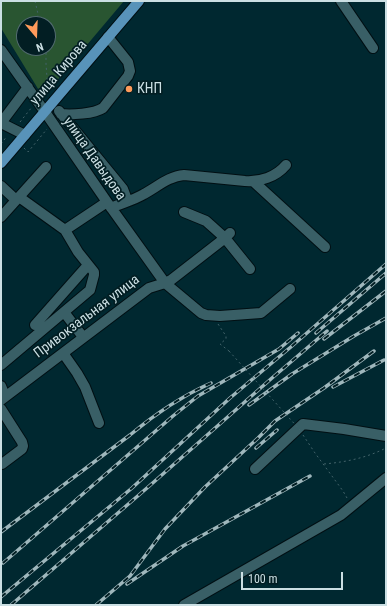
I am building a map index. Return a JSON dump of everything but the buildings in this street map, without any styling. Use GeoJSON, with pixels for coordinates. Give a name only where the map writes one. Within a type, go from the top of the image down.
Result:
{"type":"FeatureCollection","features":[{"type":"Feature","properties":{"kind":"main road","name":"улица Кирова"},"geometry":{"type":"LineString","coordinates":[[1,163],[139,1]]}},
{"type":"Feature","properties":{"kind":"street"},"geometry":{"type":"LineString","coordinates":[[341,1],[373,48]]}},
{"type":"Feature","properties":{"kind":"street"},"geometry":{"type":"LineString","coordinates":[[60,114],[76,114],[103,108],[128,76],[130,71],[128,62],[108,37]]}},
{"type":"Feature","properties":{"kind":"street","name":"улица Давыдова"},"geometry":{"type":"LineString","coordinates":[[1,50],[165,283],[201,312],[212,316]]}},
{"type":"Feature","properties":{"kind":"street"},"geometry":{"type":"LineString","coordinates":[[24,135],[1,123],[28,87]]}},
{"type":"Feature","properties":{"kind":"street"},"geometry":{"type":"LineString","coordinates":[[52,104],[123,189],[126,197],[124,202]]}},
{"type":"Feature","properties":{"kind":"street"},"geometry":{"type":"LineString","coordinates":[[65,230],[109,205],[124,202],[143,195],[172,177],[178,175],[254,182],[276,174],[286,165]]}},
{"type":"Feature","properties":{"kind":"street"},"geometry":{"type":"LineString","coordinates":[[1,217],[46,167]]}},
{"type":"Feature","properties":{"kind":"street"},"geometry":{"type":"LineString","coordinates":[[254,182],[325,247]]}},
{"type":"Feature","properties":{"kind":"street"},"geometry":{"type":"LineString","coordinates":[[1,186],[17,199],[65,230],[78,252],[94,272],[90,290],[1,365]]}},
{"type":"Feature","properties":{"kind":"street"},"geometry":{"type":"LineString","coordinates":[[184,212],[206,221],[227,235],[250,269]]}},
{"type":"Feature","properties":{"kind":"street","name":"Привокзальная улица"},"geometry":{"type":"LineString","coordinates":[[3,398],[149,288],[171,280],[227,235]]}},
{"type":"Feature","properties":{"kind":"street"},"geometry":{"type":"LineString","coordinates":[[35,325],[88,265]]}},
{"type":"Feature","properties":{"kind":"street"},"geometry":{"type":"LineString","coordinates":[[212,316],[261,313],[290,289]]}},
{"type":"Feature","properties":{"kind":"street"},"geometry":{"type":"LineString","coordinates":[[64,312],[83,337]]}},
{"type":"Feature","properties":{"kind":"street"},"geometry":{"type":"LineString","coordinates":[[63,352],[85,388],[99,423]]}},
{"type":"Feature","properties":{"kind":"street"},"geometry":{"type":"LineString","coordinates":[[1,386],[3,398]]}},
{"type":"Feature","properties":{"kind":"street"},"geometry":{"type":"LineString","coordinates":[[1,409],[23,446],[22,449],[2,464]]}},
{"type":"Feature","properties":{"kind":"street"},"geometry":{"type":"LineString","coordinates":[[255,469],[303,424],[386,436]]}},
{"type":"Feature","properties":{"kind":"street"},"geometry":{"type":"LineString","coordinates":[[184,605],[340,515],[386,478]]}},
{"type":"Feature","properties":{"kind":"path"},"geometry":{"type":"LineString","coordinates":[[35,1],[38,16]]}},
{"type":"Feature","properties":{"kind":"path"},"geometry":{"type":"LineString","coordinates":[[46,56],[48,91]]}},
{"type":"Feature","properties":{"kind":"path"},"geometry":{"type":"LineString","coordinates":[[212,316],[226,336],[226,339],[220,344],[229,350],[300,430],[343,491],[351,505]]}},
{"type":"Feature","properties":{"kind":"path"},"geometry":{"type":"LineString","coordinates":[[324,464],[349,461],[375,454],[386,448]]}},
{"type":"Feature","properties":{"kind":"green space"},"geometry":{"type":"Polygon","coordinates":[[[1,1],[124,1],[43,97],[18,56],[56,56],[56,16],[16,16],[16,53],[1,28],[1,1]]]}},
{"type":"Feature","properties":{"kind":"railway"},"geometry":{"type":"LineString","coordinates":[[1,597],[132,488],[230,398],[386,264]]}},
{"type":"Feature","properties":{"kind":"railway"},"geometry":{"type":"LineString","coordinates":[[316,333],[386,273]]}},
{"type":"Feature","properties":{"kind":"railway"},"geometry":{"type":"LineString","coordinates":[[324,339],[386,291]]}},
{"type":"Feature","properties":{"kind":"railway"},"geometry":{"type":"LineString","coordinates":[[249,405],[292,374],[386,318]]}},
{"type":"Feature","properties":{"kind":"railway"},"geometry":{"type":"LineString","coordinates":[[11,605],[327,331]]}},
{"type":"Feature","properties":{"kind":"railway"},"geometry":{"type":"LineString","coordinates":[[3,563],[198,396],[279,349],[298,333]]}},
{"type":"Feature","properties":{"kind":"railway"},"geometry":{"type":"LineString","coordinates":[[96,605],[130,576],[165,529],[205,487],[275,421],[324,388],[374,351]]}},
{"type":"Feature","properties":{"kind":"railway"},"geometry":{"type":"LineString","coordinates":[[333,387],[384,360]]}},
{"type":"Feature","properties":{"kind":"railway"},"geometry":{"type":"LineString","coordinates":[[1,532],[149,420],[179,400],[211,383]]}},
{"type":"Feature","properties":{"kind":"railway"},"geometry":{"type":"LineString","coordinates":[[256,448],[277,430]]}},
{"type":"Feature","properties":{"kind":"railway"},"geometry":{"type":"LineString","coordinates":[[127,584],[183,546],[310,476]]}},
{"type":"Feature","properties":{"kind":"place","name":"КНП"},"geometry":{"type":"Point","coordinates":[129,89]}}]}
